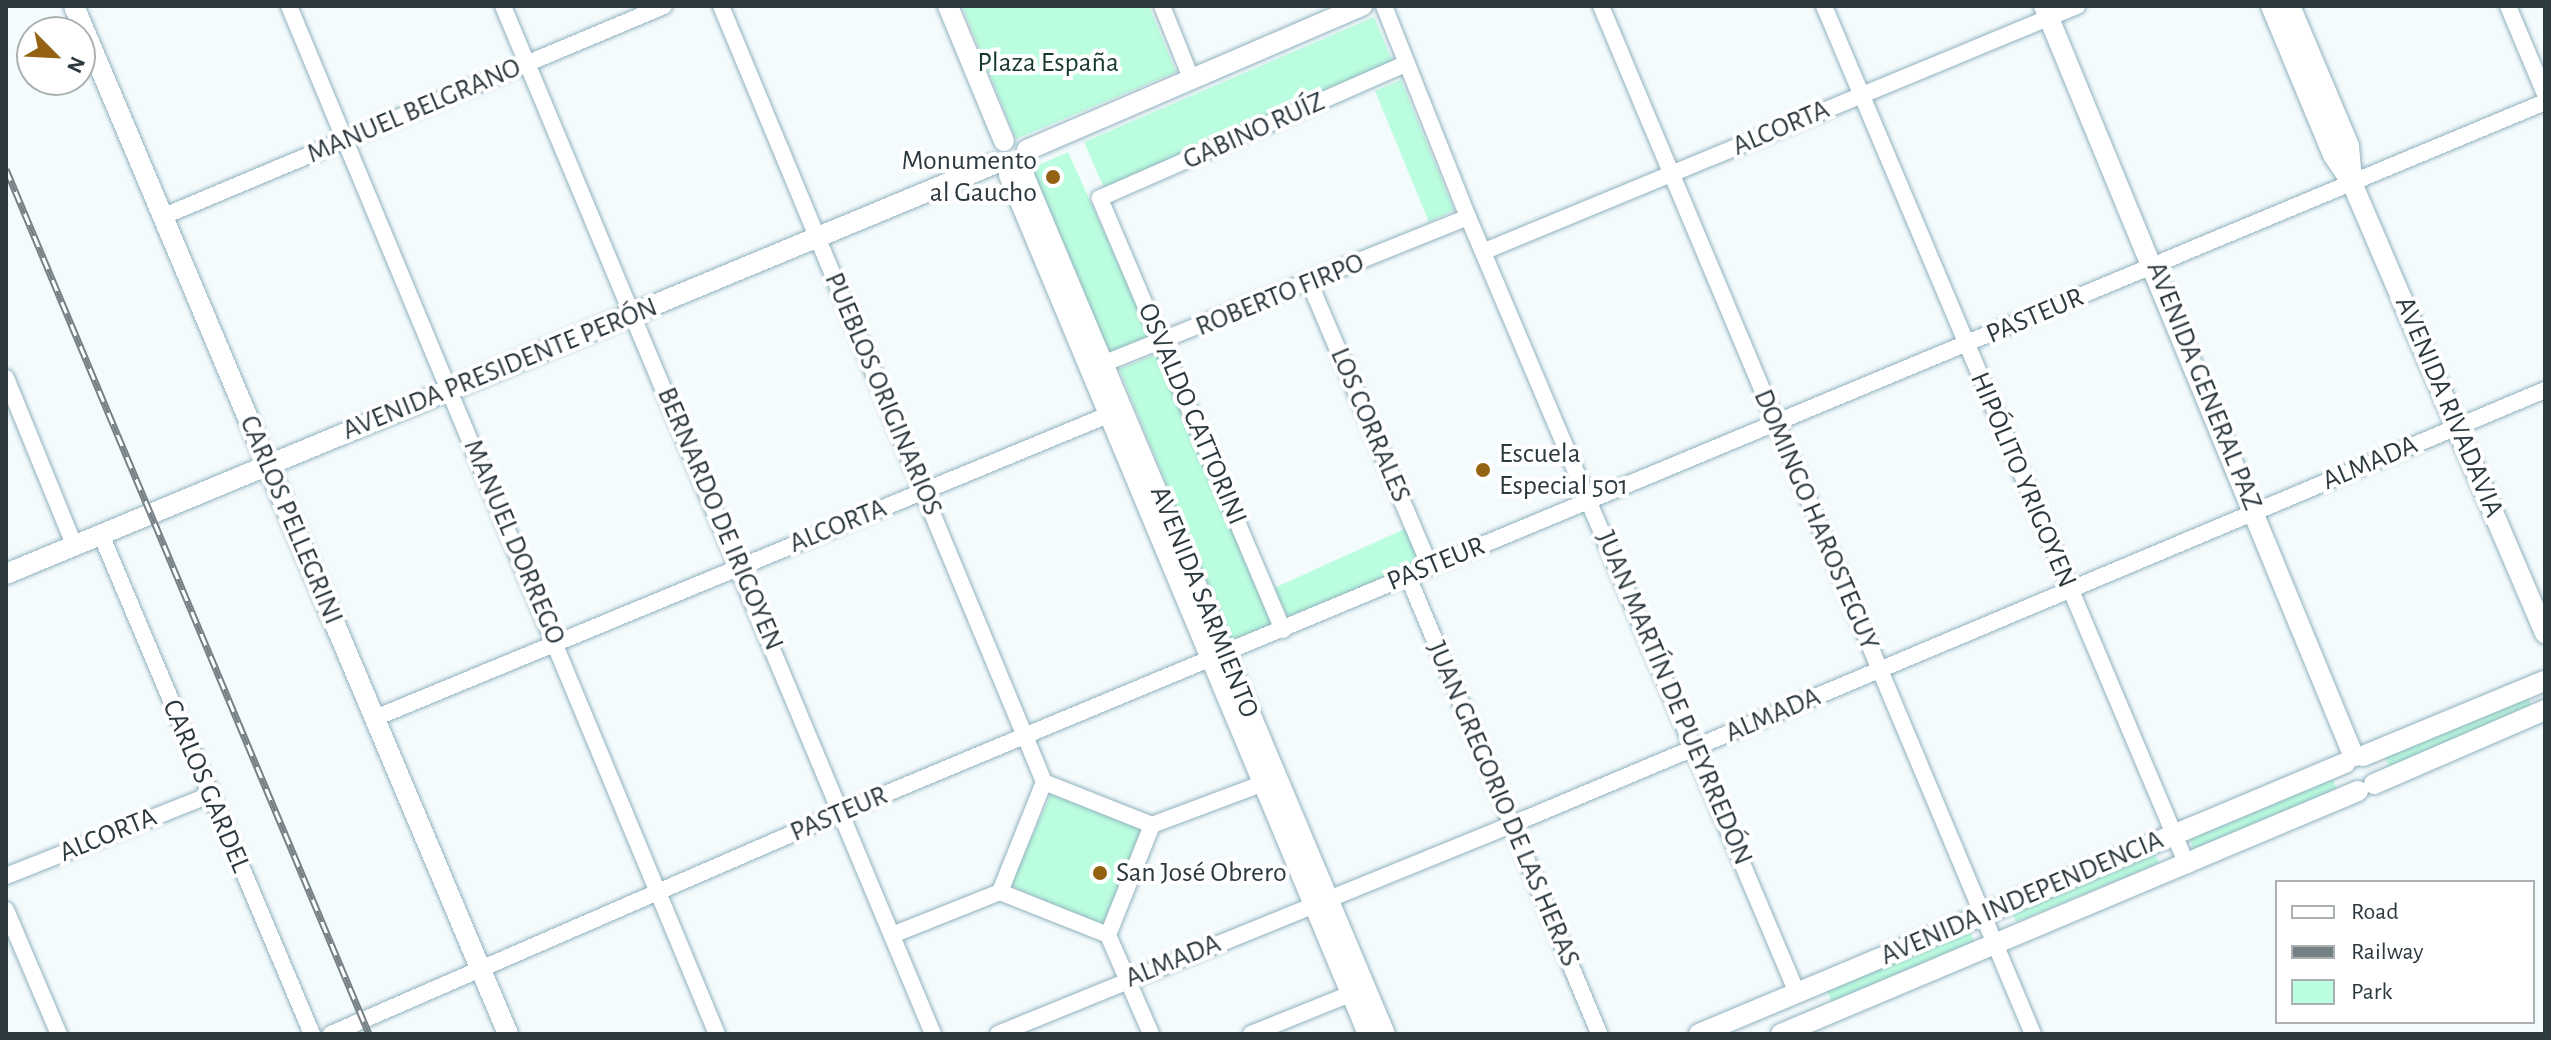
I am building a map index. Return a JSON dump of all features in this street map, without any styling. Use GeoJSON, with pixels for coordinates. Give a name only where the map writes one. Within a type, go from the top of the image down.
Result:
{"type":"FeatureCollection","features":[{"type":"Feature","properties":{"kind":"main road","name":"CARLOS PELLEGRINI"},"geometry":{"type":"LineString","coordinates":[[74,6],[508,1034]]}},
{"type":"Feature","properties":{"kind":"main road"},"geometry":{"type":"LineString","coordinates":[[948,6],[1004,141],[1015,141],[1013,165]]}},
{"type":"Feature","properties":{"kind":"main road","name":"AVENIDA PRESIDENTE PERÓN"},"geometry":{"type":"LineString","coordinates":[[6,574],[74,545],[102,537],[449,388],[634,315],[817,237],[1013,165],[1191,78],[1362,6]]}},
{"type":"Feature","properties":{"kind":"main road","name":"AVENIDA RIVADAVIA"},"geometry":{"type":"LineString","coordinates":[[2271,6],[2333,155],[2352,183],[2545,633]]}},
{"type":"Feature","properties":{"kind":"main road","name":"AVENIDA RIVADAVIA"},"geometry":{"type":"LineString","coordinates":[[2290,6],[2349,146],[2352,183]]}},
{"type":"Feature","properties":{"kind":"main road","name":"AVENIDA GENERAL PAZ"},"geometry":{"type":"LineString","coordinates":[[2048,10],[2256,512],[2354,759]]}},
{"type":"Feature","properties":{"kind":"main road","name":"AVENIDA SARMIENTO"},"geometry":{"type":"LineString","coordinates":[[1013,165],[1373,1032]]}},
{"type":"Feature","properties":{"kind":"main road"},"geometry":{"type":"LineString","coordinates":[[2545,681],[2545,699]]}},
{"type":"Feature","properties":{"kind":"main road","name":"AVENIDA INDEPENDENCIA"},"geometry":{"type":"LineString","coordinates":[[1699,1034],[2545,681]]}},
{"type":"Feature","properties":{"kind":"main road","name":"AVENIDA INDEPENDENCIA"},"geometry":{"type":"LineString","coordinates":[[1781,1034],[1813,1028],[1996,945],[2545,710]]}},
{"type":"Feature","properties":{"kind":"main road"},"geometry":{"type":"LineString","coordinates":[[2354,759],[2375,765],[2366,788],[2343,778],[2354,759]]}},
{"type":"Feature","properties":{"kind":"main road"},"geometry":{"type":"LineString","coordinates":[[1797,993],[1813,1028]]}},
{"type":"Feature","properties":{"kind":"street","name":"MANUEL DORREGO"},"geometry":{"type":"LineString","coordinates":[[289,6],[717,1034]]}},
{"type":"Feature","properties":{"kind":"street","name":"BERNARDO DE IRIGOYEN"},"geometry":{"type":"LineString","coordinates":[[503,6],[740,566],[933,1034]]}},
{"type":"Feature","properties":{"kind":"street","name":"MANUEL BELGRANO"},"geometry":{"type":"LineString","coordinates":[[164,216],[664,6]]}},
{"type":"Feature","properties":{"kind":"street","name":"PUEBLOS ORIGINARIOS"},"geometry":{"type":"LineString","coordinates":[[721,6],[1028,737],[1044,782]]}},
{"type":"Feature","properties":{"kind":"street"},"geometry":{"type":"LineString","coordinates":[[1162,6],[1191,78]]}},
{"type":"Feature","properties":{"kind":"street","name":"JUAN MARTÍN DE PUEYRREDÓN"},"geometry":{"type":"LineString","coordinates":[[1384,6],[1468,217],[1592,501],[1797,993]]}},
{"type":"Feature","properties":{"kind":"street","name":"DOMINGO HAROSTEGUY"},"geometry":{"type":"LineString","coordinates":[[1601,6],[2033,1034]]}},
{"type":"Feature","properties":{"kind":"street","name":"HIPÓLITO YRIGOYEN"},"geometry":{"type":"LineString","coordinates":[[1824,6],[2187,865]]}},
{"type":"Feature","properties":{"kind":"street","name":"ALCORTA"},"geometry":{"type":"LineString","coordinates":[[1485,251],[1861,95],[2048,10],[2077,6]]}},
{"type":"Feature","properties":{"kind":"street"},"geometry":{"type":"LineString","coordinates":[[2508,6],[2545,94]]}},
{"type":"Feature","properties":{"kind":"street","name":"GABINO RUÍZ"},"geometry":{"type":"LineString","coordinates":[[1100,198],[1407,63]]}},
{"type":"Feature","properties":{"kind":"street","name":"PASTEUR"},"geometry":{"type":"LineString","coordinates":[[331,1034],[842,812],[1217,658],[1407,574],[1592,501],[2545,102]]}},
{"type":"Feature","properties":{"kind":"street","name":"OSVALDO CATTORINI"},"geometry":{"type":"LineString","coordinates":[[1100,198],[1283,630]]}},
{"type":"Feature","properties":{"kind":"street","name":"ROBERTO FIRPO"},"geometry":{"type":"LineString","coordinates":[[1098,366],[1310,284],[1468,217]]}},
{"type":"Feature","properties":{"kind":"street","name":"LOS CORRALES"},"geometry":{"type":"LineString","coordinates":[[1310,284],[1430,567]]}},
{"type":"Feature","properties":{"kind":"street"},"geometry":{"type":"LineString","coordinates":[[6,378],[74,545]]}},
{"type":"Feature","properties":{"kind":"street","name":"ALMADA"},"geometry":{"type":"LineString","coordinates":[[998,1034],[1513,824],[2545,390]]}},
{"type":"Feature","properties":{"kind":"street","name":"ALCORTA"},"geometry":{"type":"LineString","coordinates":[[375,718],[1117,412]]}},
{"type":"Feature","properties":{"kind":"street","name":"CARLOS GARDEL"},"geometry":{"type":"LineString","coordinates":[[102,537],[312,1034]]}},
{"type":"Feature","properties":{"kind":"street","name":"JUAN GREGORIO DE LAS HERAS"},"geometry":{"type":"LineString","coordinates":[[1407,574],[1599,1034]]}},
{"type":"Feature","properties":{"kind":"street"},"geometry":{"type":"LineString","coordinates":[[1000,892],[1044,782],[1152,825],[1270,780]]}},
{"type":"Feature","properties":{"kind":"street","name":"ALCORTA"},"geometry":{"type":"LineString","coordinates":[[6,876],[210,795]]}},
{"type":"Feature","properties":{"kind":"street"},"geometry":{"type":"LineString","coordinates":[[1108,935],[1152,825]]}},
{"type":"Feature","properties":{"kind":"street"},"geometry":{"type":"LineString","coordinates":[[892,935],[1000,892],[1108,935],[1151,1034]]}},
{"type":"Feature","properties":{"kind":"street"},"geometry":{"type":"LineString","coordinates":[[6,910],[59,1034]]}},
{"type":"Feature","properties":{"kind":"street"},"geometry":{"type":"LineString","coordinates":[[1251,1034],[1358,990]]}},
{"type":"Feature","properties":{"kind":"green space","name":"Plaza España"},"geometry":{"type":"Polygon","coordinates":[[[962,6],[1149,6],[1176,72],[1016,139],[962,6]]]}},
{"type":"Feature","properties":{"kind":"green space"},"geometry":{"type":"Polygon","coordinates":[[[1374,17],[1393,62],[1104,188],[1084,142],[1374,17]]]}},
{"type":"Feature","properties":{"kind":"green space"},"geometry":{"type":"Polygon","coordinates":[[[1401,80],[1454,210],[1429,222],[1375,91],[1401,80]]]}},
{"type":"Feature","properties":{"kind":"green space"},"geometry":{"type":"Polygon","coordinates":[[[1068,152],[1151,336],[1109,355],[1027,170],[1068,152]]]}},
{"type":"Feature","properties":{"kind":"green space"},"geometry":{"type":"Polygon","coordinates":[[[1159,353],[1272,625],[1231,641],[1119,369],[1159,353]]]}},
{"type":"Feature","properties":{"kind":"green space"},"geometry":{"type":"Polygon","coordinates":[[[1409,527],[1422,563],[1290,622],[1274,588],[1409,527]]]}},
{"type":"Feature","properties":{"kind":"green space"},"geometry":{"type":"Polygon","coordinates":[[[2528,697],[2532,708],[2389,767],[2385,756],[2528,697]]]}},
{"type":"Feature","properties":{"kind":"green space"},"geometry":{"type":"Polygon","coordinates":[[[2333,779],[2337,790],[2194,850],[2190,839],[2333,779]]]}},
{"type":"Feature","properties":{"kind":"green space"},"geometry":{"type":"Polygon","coordinates":[[[1052,792],[1142,829],[1108,923],[1102,927],[1010,885],[1052,792]]]}},
{"type":"Feature","properties":{"kind":"green space"},"geometry":{"type":"Polygon","coordinates":[[[2154,852],[2159,863],[2016,922],[2012,912],[2154,852]]]}},
{"type":"Feature","properties":{"kind":"green space"},"geometry":{"type":"Polygon","coordinates":[[[1970,931],[1974,942],[1832,1002],[1827,991],[1970,931]]]}},
{"type":"Feature","properties":{"kind":"railway"},"geometry":{"type":"LineString","coordinates":[[6,169],[369,1034]]}},
{"type":"Feature","properties":{"kind":"place","name":"Monumento al Gaucho"},"geometry":{"type":"Point","coordinates":[1053,177]}},
{"type":"Feature","properties":{"kind":"place","name":"Escuela Especial 501"},"geometry":{"type":"Point","coordinates":[1483,470]}},
{"type":"Feature","properties":{"kind":"place","name":"San José Obrero"},"geometry":{"type":"Point","coordinates":[1100,873]}}]}
